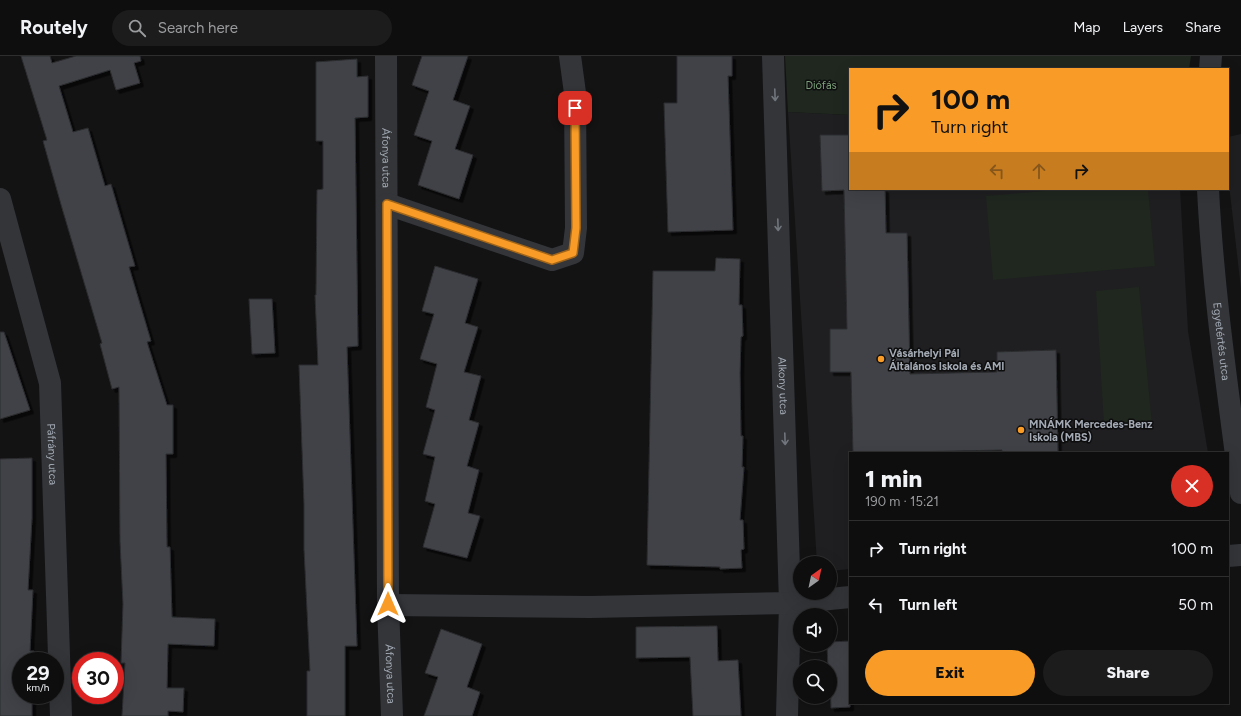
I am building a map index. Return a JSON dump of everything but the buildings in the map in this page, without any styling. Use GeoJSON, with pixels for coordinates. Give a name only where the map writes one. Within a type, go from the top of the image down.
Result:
{"type":"FeatureCollection","features":[{"type":"Feature","properties":{"kind":"street","name":"Áfonya utca"},"geometry":{"type":"LineString","coordinates":[[386,56],[388,604],[392,716]]}},
{"type":"Feature","properties":{"kind":"street"},"geometry":{"type":"LineString","coordinates":[[387,204],[552,260],[573,253],[576,228],[575,94],[570,56]]}},
{"type":"Feature","properties":{"kind":"street","name":"Alkony utca"},"geometry":{"type":"LineString","coordinates":[[773,56],[790,603],[787,716]]}},
{"type":"Feature","properties":{"kind":"street"},"geometry":{"type":"LineString","coordinates":[[1210,68],[1211,56]]}},
{"type":"Feature","properties":{"kind":"street","name":"Egyetértés utca"},"geometry":{"type":"LineString","coordinates":[[1208,190],[1210,234],[1218,320],[1241,493]]}},
{"type":"Feature","properties":{"kind":"street","name":"Páfrány utca"},"geometry":{"type":"LineString","coordinates":[[0,199],[50,383],[62,716]]}},
{"type":"Feature","properties":{"kind":"street"},"geometry":{"type":"LineString","coordinates":[[1229,556],[1241,555]]}},
{"type":"Feature","properties":{"kind":"street"},"geometry":{"type":"LineString","coordinates":[[388,604],[590,607],[790,603],[849,596]]}},
{"type":"Feature","properties":{"kind":"shaded area"},"geometry":{"type":"Polygon","coordinates":[[[788,112],[849,115],[849,190],[1180,190],[1188,331],[1208,452],[849,452],[849,569],[837,570],[837,556],[817,556],[788,112]]]}},
{"type":"Feature","properties":{"kind":"shaded area"},"geometry":{"type":"Polygon","coordinates":[[[1241,134],[1241,289],[1229,185],[1229,137],[1241,134]]]}},
{"type":"Feature","properties":{"kind":"green space","name":"Diófás"},"geometry":{"type":"Polygon","coordinates":[[[785,56],[1191,56],[1189,68],[849,68],[849,115],[788,112],[785,56]]]}},
{"type":"Feature","properties":{"kind":"green space"},"geometry":{"type":"Polygon","coordinates":[[[1057,190],[1148,190],[1155,266],[993,280],[986,196],[1057,190]]]}},
{"type":"Feature","properties":{"kind":"green space"},"geometry":{"type":"Polygon","coordinates":[[[1139,287],[1152,425],[1104,425],[1096,291],[1139,287]]]}},
{"type":"Feature","properties":{"kind":"place","name":"Vásárhelyi Pál Általános Iskola és AMI"},"geometry":{"type":"Point","coordinates":[881,359]}},
{"type":"Feature","properties":{"kind":"place","name":"MNÁMK Mercedes-Benz Iskola (MBS)"},"geometry":{"type":"Point","coordinates":[1021,430]}},
{"type":"Feature","properties":{"kind":"route"},"geometry":{"type":"LineString","coordinates":[[388,604],[387,204],[552,260],[573,253],[576,228],[575,108]]}}]}
